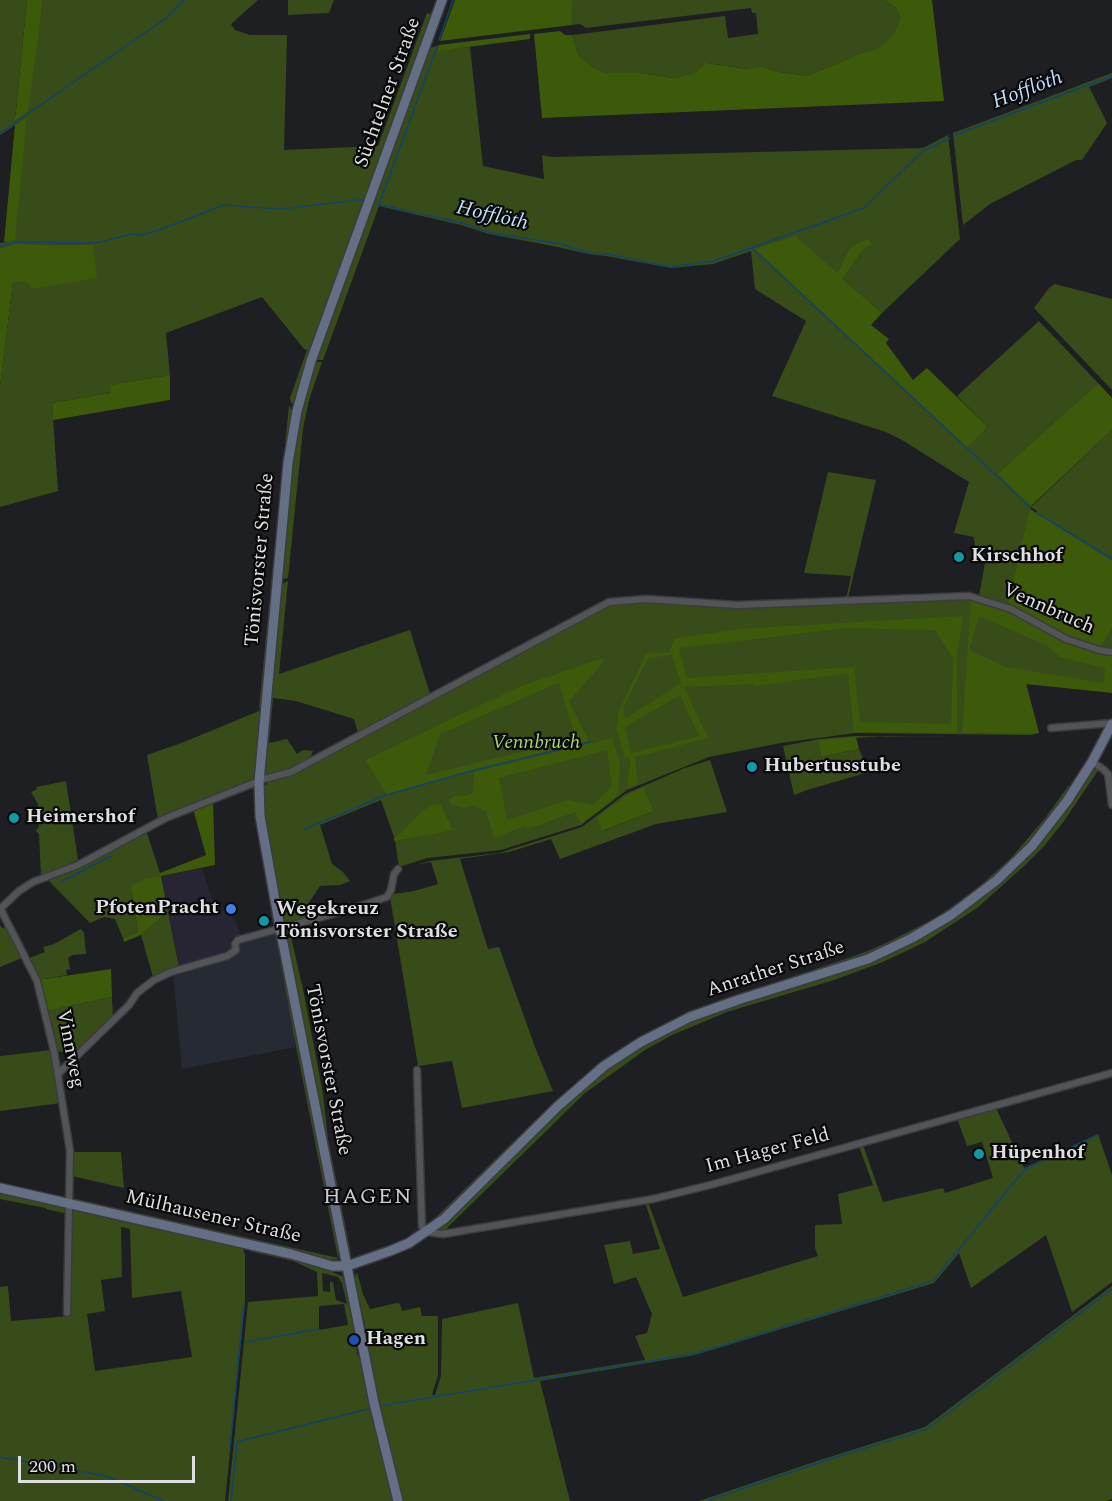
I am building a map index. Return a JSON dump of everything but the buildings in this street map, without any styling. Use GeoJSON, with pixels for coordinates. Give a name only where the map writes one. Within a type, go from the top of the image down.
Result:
{"type":"FeatureCollection","features":[{"type":"Feature","properties":{"kind":"main road","name":"Süchtelner Straße"},"geometry":{"type":"LineString","coordinates":[[369,201],[442,0]]}},
{"type":"Feature","properties":{"kind":"main road","name":"Tönisvorster Straße"},"geometry":{"type":"LineString","coordinates":[[369,201],[305,380],[292,434],[259,782],[260,816],[280,928],[375,1407],[398,1501]]}},
{"type":"Feature","properties":{"kind":"main road","name":"Anrather Straße"},"geometry":{"type":"LineString","coordinates":[[347,1266],[390,1251],[427,1232],[444,1219],[557,1107],[604,1066],[641,1042],[690,1017],[868,958],[912,938],[951,915],[997,880],[1032,846],[1067,801],[1092,762],[1112,723]]}},
{"type":"Feature","properties":{"kind":"main road","name":"Mülhausener Straße"},"geometry":{"type":"LineString","coordinates":[[0,1188],[291,1254],[332,1266],[347,1266]]}},
{"type":"Feature","properties":{"kind":"street","name":"Vennbruch"},"geometry":{"type":"LineString","coordinates":[[259,782],[291,772],[609,602],[646,599],[737,605],[969,596],[1011,609],[1066,639],[1112,652]]}},
{"type":"Feature","properties":{"kind":"street"},"geometry":{"type":"LineString","coordinates":[[1051,728],[1112,723]]}},
{"type":"Feature","properties":{"kind":"street"},"geometry":{"type":"LineString","coordinates":[[1092,762],[1108,774],[1112,805]]}},
{"type":"Feature","properties":{"kind":"street","name":"Vinnweg"},"geometry":{"type":"LineString","coordinates":[[70,1204],[70,1151],[45,1011],[37,981],[0,908],[33,882],[78,865],[166,818],[259,782]]}},
{"type":"Feature","properties":{"kind":"street"},"geometry":{"type":"LineString","coordinates":[[58,1074],[129,1005],[137,993],[154,980],[171,972],[227,956],[236,950],[235,944],[238,940],[387,897],[394,874],[398,869]]}},
{"type":"Feature","properties":{"kind":"street"},"geometry":{"type":"LineString","coordinates":[[417,1070],[422,1226],[427,1232]]}},
{"type":"Feature","properties":{"kind":"street","name":"Im Hager Feld"},"geometry":{"type":"LineString","coordinates":[[427,1232],[443,1234],[652,1199],[791,1163],[1112,1073]]}},
{"type":"Feature","properties":{"kind":"street"},"geometry":{"type":"LineString","coordinates":[[67,1313],[70,1204]]}},
{"type":"Feature","properties":{"kind":"shaded area"},"geometry":{"type":"Polygon","coordinates":[[[202,868],[216,912],[227,909],[236,922],[241,936],[230,939],[233,950],[226,954],[179,968],[161,876],[202,868]]]}},
{"type":"Feature","properties":{"kind":"shaded area"},"geometry":{"type":"Polygon","coordinates":[[[275,932],[296,1047],[182,1069],[173,974],[237,951],[239,942],[275,932]]]}},
{"type":"Feature","properties":{"kind":"green space"},"geometry":{"type":"Polygon","coordinates":[[[0,0],[27,0],[15,119],[43,0],[258,0],[231,24],[235,30],[250,35],[287,35],[284,150],[378,146],[427,13],[431,14],[431,18],[427,53],[430,48],[439,45],[437,50],[470,47],[483,166],[544,179],[542,155],[552,157],[923,148],[948,135],[960,239],[882,313],[843,279],[863,250],[873,244],[849,249],[837,273],[756,249],[967,446],[988,427],[957,396],[1039,321],[1098,383],[997,474],[1032,506],[1112,430],[1112,692],[1026,683],[1039,733],[1031,735],[855,733],[781,743],[709,757],[627,790],[581,825],[501,850],[427,858],[399,867],[395,840],[381,800],[320,825],[332,864],[350,881],[340,885],[320,886],[304,910],[309,918],[285,923],[264,826],[262,790],[268,782],[295,772],[608,604],[645,601],[676,603],[965,598],[1011,611],[1037,511],[1031,507],[1007,606],[979,597],[988,546],[975,546],[974,537],[954,533],[969,482],[886,432],[772,396],[806,321],[755,289],[751,251],[713,264],[671,268],[489,234],[461,225],[379,206],[323,360],[315,360],[295,404],[291,403],[290,398],[307,350],[262,297],[166,333],[170,375],[111,385],[111,393],[52,403],[58,491],[0,507],[0,387],[13,282],[29,283],[93,245],[15,244],[0,248],[0,243],[7,242],[27,117],[0,135],[0,0]]]}},
{"type":"Feature","properties":{"kind":"green space"},"geometry":{"type":"Polygon","coordinates":[[[27,0],[43,0],[28,111],[15,120],[27,0]]]}},
{"type":"Feature","properties":{"kind":"green space"},"geometry":{"type":"Polygon","coordinates":[[[288,0],[334,0],[329,13],[288,15],[288,0]]]}},
{"type":"Feature","properties":{"kind":"green space"},"geometry":{"type":"Polygon","coordinates":[[[455,0],[573,0],[572,25],[440,41],[455,0]]]}},
{"type":"Feature","properties":{"kind":"green space"},"geometry":{"type":"Polygon","coordinates":[[[573,0],[884,0],[896,8],[902,18],[895,35],[878,48],[807,76],[773,71],[762,66],[748,69],[708,63],[694,73],[674,78],[640,73],[606,73],[594,68],[579,56],[572,35],[725,16],[728,38],[758,34],[756,13],[752,13],[751,8],[586,28],[580,24],[572,25],[573,0]]]}},
{"type":"Feature","properties":{"kind":"green space"},"geometry":{"type":"Polygon","coordinates":[[[884,0],[932,0],[944,101],[542,118],[534,34],[560,31],[565,35],[572,35],[579,56],[594,68],[606,73],[640,73],[674,78],[694,73],[707,63],[747,69],[762,66],[773,71],[807,76],[878,48],[894,35],[901,18],[896,8],[884,0]]]}},
{"type":"Feature","properties":{"kind":"green space"},"geometry":{"type":"Polygon","coordinates":[[[530,34],[530,39],[437,51],[439,45],[530,34]]]}},
{"type":"Feature","properties":{"kind":"green space"},"geometry":{"type":"Polygon","coordinates":[[[1112,73],[1112,78],[1089,87],[1107,123],[1082,160],[1076,160],[990,204],[963,225],[953,133],[1112,73]]]}},
{"type":"Feature","properties":{"kind":"green space"},"geometry":{"type":"Polygon","coordinates":[[[27,117],[15,240],[4,242],[15,125],[27,117]]]}},
{"type":"Feature","properties":{"kind":"green space"},"geometry":{"type":"Polygon","coordinates":[[[795,236],[837,273],[849,249],[867,239],[873,244],[863,250],[843,279],[882,313],[871,325],[889,339],[886,343],[913,380],[927,368],[988,427],[967,447],[755,249],[795,236]]]}},
{"type":"Feature","properties":{"kind":"green space"},"geometry":{"type":"Polygon","coordinates":[[[15,244],[93,245],[97,278],[32,289],[29,283],[13,282],[0,387],[0,248],[15,244]]]}},
{"type":"Feature","properties":{"kind":"green space"},"geometry":{"type":"Polygon","coordinates":[[[1055,284],[1112,299],[1112,390],[1034,308],[1049,288],[1055,284]]]}},
{"type":"Feature","properties":{"kind":"green space"},"geometry":{"type":"Polygon","coordinates":[[[314,362],[322,362],[309,400],[303,429],[288,578],[284,579],[281,577],[296,432],[314,362]]]}},
{"type":"Feature","properties":{"kind":"green space"},"geometry":{"type":"Polygon","coordinates":[[[170,375],[170,400],[53,420],[52,403],[111,393],[110,385],[170,375]]]}},
{"type":"Feature","properties":{"kind":"green space"},"geometry":{"type":"Polygon","coordinates":[[[1098,383],[1112,398],[1112,430],[1031,506],[997,474],[1098,383]]]}},
{"type":"Feature","properties":{"kind":"green space"},"geometry":{"type":"Polygon","coordinates":[[[289,405],[293,415],[262,705],[259,708],[289,405]]]}},
{"type":"Feature","properties":{"kind":"green space"},"geometry":{"type":"Polygon","coordinates":[[[828,472],[876,480],[848,598],[843,598],[847,595],[851,576],[804,573],[828,472]]]}},
{"type":"Feature","properties":{"kind":"green space"},"geometry":{"type":"Polygon","coordinates":[[[1030,509],[1112,561],[1112,628],[1100,648],[1066,637],[1007,606],[1030,509]]]}},
{"type":"Feature","properties":{"kind":"green space"},"geometry":{"type":"Polygon","coordinates":[[[288,581],[279,674],[410,630],[430,694],[358,733],[354,719],[296,701],[273,698],[269,743],[287,739],[297,754],[303,750],[313,751],[310,758],[293,768],[265,776],[262,772],[280,585],[288,581]]]}},
{"type":"Feature","properties":{"kind":"green space"},"geometry":{"type":"Polygon","coordinates":[[[971,599],[1012,611],[1064,640],[1112,653],[1112,693],[1026,684],[1039,733],[962,733],[971,599]],[[979,616],[969,650],[1005,667],[1104,683],[1105,668],[1060,657],[1048,646],[979,616]]]}},
{"type":"Feature","properties":{"kind":"green space"},"geometry":{"type":"Polygon","coordinates":[[[963,616],[957,654],[957,733],[854,732],[848,673],[755,686],[754,684],[684,687],[708,738],[635,757],[638,783],[627,788],[630,762],[629,758],[625,759],[616,727],[618,726],[618,713],[646,654],[670,652],[674,639],[739,629],[963,616]],[[847,628],[679,648],[687,678],[854,667],[860,722],[951,724],[953,658],[935,630],[847,628]],[[672,655],[648,658],[623,708],[625,719],[681,683],[672,655]],[[680,695],[625,727],[631,753],[699,736],[680,695]]]}},
{"type":"Feature","properties":{"kind":"green space"},"geometry":{"type":"Polygon","coordinates":[[[603,658],[601,665],[569,701],[589,741],[387,794],[365,760],[521,686],[603,658]],[[559,683],[440,734],[426,775],[576,739],[559,683]]]}},
{"type":"Feature","properties":{"kind":"green space"},"geometry":{"type":"Polygon","coordinates":[[[259,711],[261,713],[255,781],[158,820],[147,755],[259,711]]]}},
{"type":"Feature","properties":{"kind":"green space"},"geometry":{"type":"Polygon","coordinates":[[[882,736],[820,740],[821,757],[859,749],[869,772],[794,795],[783,746],[819,739],[882,736]]]}},
{"type":"Feature","properties":{"kind":"green space"},"geometry":{"type":"Polygon","coordinates":[[[856,737],[859,749],[821,757],[819,740],[856,737]]]}},
{"type":"Feature","properties":{"kind":"green space"},"geometry":{"type":"Polygon","coordinates":[[[612,738],[620,763],[618,795],[581,824],[575,812],[528,829],[526,825],[494,838],[486,811],[472,805],[463,808],[451,804],[449,800],[454,796],[467,796],[473,793],[474,772],[612,738]],[[607,750],[499,778],[507,820],[569,800],[593,805],[612,786],[607,750]]]}},
{"type":"Feature","properties":{"kind":"green space"},"geometry":{"type":"Polygon","coordinates":[[[710,760],[727,812],[656,824],[560,859],[551,839],[509,852],[460,859],[488,949],[499,947],[553,1091],[462,1108],[452,1061],[418,1066],[390,897],[394,894],[438,884],[431,862],[415,865],[430,861],[499,853],[582,827],[625,794],[685,768],[710,760]],[[642,787],[603,831],[654,811],[642,787]]]}},
{"type":"Feature","properties":{"kind":"green space"},"geometry":{"type":"Polygon","coordinates":[[[1099,769],[1045,845],[977,908],[925,942],[883,962],[834,980],[727,1012],[672,1035],[645,1050],[585,1093],[447,1228],[447,1232],[440,1231],[441,1225],[549,1118],[607,1069],[637,1048],[702,1016],[871,960],[995,885],[1091,770],[1099,769]]]}},
{"type":"Feature","properties":{"kind":"green space"},"geometry":{"type":"Polygon","coordinates":[[[66,781],[78,860],[41,876],[39,834],[36,831],[39,827],[38,804],[31,792],[37,789],[36,787],[66,781]]]}},
{"type":"Feature","properties":{"kind":"green space"},"geometry":{"type":"Polygon","coordinates":[[[1069,785],[1070,792],[1013,860],[975,894],[927,927],[868,955],[724,1001],[616,1056],[434,1225],[428,1225],[557,1099],[616,1052],[666,1023],[694,1010],[860,954],[932,920],[972,893],[1011,858],[1046,817],[1069,785]]]}},
{"type":"Feature","properties":{"kind":"green space"},"geometry":{"type":"Polygon","coordinates":[[[643,787],[654,811],[602,831],[597,817],[643,787]]]}},
{"type":"Feature","properties":{"kind":"green space"},"geometry":{"type":"Polygon","coordinates":[[[213,803],[215,865],[161,876],[168,912],[141,935],[124,942],[123,938],[138,932],[131,886],[147,878],[160,876],[160,873],[206,855],[193,809],[213,803]]]}},
{"type":"Feature","properties":{"kind":"green space"},"geometry":{"type":"Polygon","coordinates":[[[440,804],[453,830],[394,841],[422,811],[440,804]]]}},
{"type":"Feature","properties":{"kind":"green space"},"geometry":{"type":"Polygon","coordinates":[[[146,830],[161,876],[147,878],[132,894],[138,932],[123,938],[115,919],[104,917],[90,923],[49,881],[146,830]]]}},
{"type":"Feature","properties":{"kind":"green space"},"geometry":{"type":"Polygon","coordinates":[[[168,912],[179,968],[153,977],[141,935],[168,912]]]}},
{"type":"Feature","properties":{"kind":"green space"},"geometry":{"type":"Polygon","coordinates":[[[0,925],[2,928],[7,927],[22,958],[0,967],[0,925]]]}},
{"type":"Feature","properties":{"kind":"green space"},"geometry":{"type":"Polygon","coordinates":[[[289,928],[323,1094],[328,1139],[351,1254],[285,936],[289,928]]]}},
{"type":"Feature","properties":{"kind":"green space"},"geometry":{"type":"Polygon","coordinates":[[[81,929],[84,933],[86,954],[72,955],[68,958],[70,969],[66,970],[67,975],[38,980],[27,959],[45,952],[43,947],[54,944],[81,929]]]}},
{"type":"Feature","properties":{"kind":"green space"},"geometry":{"type":"Polygon","coordinates":[[[275,932],[277,932],[318,1136],[339,1251],[338,1259],[330,1260],[73,1202],[72,1198],[338,1258],[275,932]]]}},
{"type":"Feature","properties":{"kind":"green space"},"geometry":{"type":"Polygon","coordinates":[[[111,969],[112,997],[47,1011],[38,980],[111,969]]]}},
{"type":"Feature","properties":{"kind":"green space"},"geometry":{"type":"Polygon","coordinates":[[[112,997],[113,1017],[75,1054],[56,1051],[47,1011],[112,997]]]}},
{"type":"Feature","properties":{"kind":"green space"},"geometry":{"type":"Polygon","coordinates":[[[52,1050],[61,1103],[0,1111],[0,1056],[52,1050]]]}},
{"type":"Feature","properties":{"kind":"green space"},"geometry":{"type":"Polygon","coordinates":[[[996,1108],[1024,1168],[1098,1134],[1112,1175],[1112,1282],[1072,1312],[1046,1235],[971,1288],[959,1253],[934,1283],[695,1355],[540,1381],[570,1501],[402,1501],[366,1349],[365,1325],[354,1279],[357,1272],[370,1309],[397,1303],[400,1304],[402,1311],[420,1307],[422,1316],[438,1316],[438,1375],[432,1395],[435,1395],[441,1376],[442,1319],[518,1303],[534,1378],[645,1360],[635,1336],[647,1333],[652,1314],[636,1277],[614,1284],[604,1245],[630,1241],[633,1254],[660,1249],[646,1205],[642,1203],[648,1202],[683,1297],[818,1256],[815,1248],[815,1225],[842,1224],[838,1194],[873,1185],[860,1149],[856,1147],[863,1145],[883,1202],[943,1188],[945,1193],[993,1178],[982,1142],[967,1146],[957,1118],[996,1108]]]}},
{"type":"Feature","properties":{"kind":"green space"},"geometry":{"type":"Polygon","coordinates":[[[72,1152],[121,1152],[124,1188],[72,1176],[72,1152]]]}},
{"type":"Feature","properties":{"kind":"green space"},"geometry":{"type":"Polygon","coordinates":[[[0,1191],[67,1206],[68,1214],[0,1199],[0,1191]]]}},
{"type":"Feature","properties":{"kind":"green space"},"geometry":{"type":"Polygon","coordinates":[[[76,1208],[242,1245],[245,1255],[245,1302],[225,1501],[0,1501],[0,1287],[8,1286],[11,1321],[69,1316],[72,1211],[76,1208]],[[121,1227],[122,1277],[101,1280],[105,1311],[87,1314],[95,1371],[192,1357],[181,1291],[132,1298],[130,1229],[121,1227]]]}},
{"type":"Feature","properties":{"kind":"green space"},"geometry":{"type":"Polygon","coordinates":[[[252,1247],[305,1261],[344,1277],[357,1353],[362,1364],[395,1501],[228,1501],[248,1302],[318,1296],[317,1272],[293,1261],[249,1251],[252,1247]],[[322,1273],[323,1291],[330,1292],[330,1282],[333,1282],[336,1300],[347,1304],[342,1283],[338,1277],[322,1273]],[[344,1304],[319,1306],[319,1330],[348,1325],[344,1304]]]}},
{"type":"Feature","properties":{"kind":"green space"},"geometry":{"type":"Polygon","coordinates":[[[1112,1286],[1112,1499],[1106,1501],[699,1501],[925,1427],[1112,1286]]]}},
{"type":"Feature","properties":{"kind":"waterway"},"geometry":{"type":"LineString","coordinates":[[0,133],[166,18],[184,0]]}},
{"type":"Feature","properties":{"kind":"waterway"},"geometry":{"type":"LineString","coordinates":[[439,40],[453,0]]}},
{"type":"Feature","properties":{"kind":"waterway"},"geometry":{"type":"LineString","coordinates":[[379,204],[437,47]]}},
{"type":"Feature","properties":{"kind":"waterway","name":"Hofflöth"},"geometry":{"type":"LineString","coordinates":[[955,135],[1112,76]]}},
{"type":"Feature","properties":{"kind":"waterway","name":"Hofflöth"},"geometry":{"type":"LineString","coordinates":[[373,203],[462,223],[491,233],[561,244],[589,253],[608,254],[670,267],[714,261],[864,208],[923,151],[950,138]]}},
{"type":"Feature","properties":{"kind":"waterway","name":"Hofflöth"},"geometry":{"type":"LineString","coordinates":[[0,246],[15,242],[96,243],[132,234],[142,235],[224,205],[280,209],[366,201]]}},
{"type":"Feature","properties":{"kind":"waterway"},"geometry":{"type":"LineString","coordinates":[[752,248],[1030,507]]}},
{"type":"Feature","properties":{"kind":"waterway"},"geometry":{"type":"LineString","coordinates":[[1037,513],[1112,559]]}},
{"type":"Feature","properties":{"kind":"waterway"},"geometry":{"type":"LineString","coordinates":[[305,829],[386,795],[475,770],[590,742]]}},
{"type":"Feature","properties":{"kind":"waterway"},"geometry":{"type":"LineString","coordinates":[[61,882],[111,856]]}},
{"type":"Feature","properties":{"kind":"waterway"},"geometry":{"type":"LineString","coordinates":[[380,1406],[698,1353],[933,1281],[1025,1169],[1098,1135]]}},
{"type":"Feature","properties":{"kind":"waterway"},"geometry":{"type":"LineString","coordinates":[[707,1501],[927,1429],[1112,1289]]}},
{"type":"Feature","properties":{"kind":"waterway"},"geometry":{"type":"LineString","coordinates":[[230,1448],[244,1303]]}},
{"type":"Feature","properties":{"kind":"waterway"},"geometry":{"type":"LineString","coordinates":[[245,1342],[319,1329]]}},
{"type":"Feature","properties":{"kind":"waterway"},"geometry":{"type":"LineString","coordinates":[[231,1501],[237,1442],[372,1408]]}},
{"type":"Feature","properties":{"kind":"waterway"},"geometry":{"type":"LineString","coordinates":[[0,1457],[106,1476],[164,1501]]}},
{"type":"Feature","properties":{"kind":"place","name":"Kirschhof"},"geometry":{"type":"Point","coordinates":[959,557]}},
{"type":"Feature","properties":{"kind":"place","name":"Hubertusstube"},"geometry":{"type":"Point","coordinates":[752,767]}},
{"type":"Feature","properties":{"kind":"place","name":"Heimershof"},"geometry":{"type":"Point","coordinates":[14,818]}},
{"type":"Feature","properties":{"kind":"place","name":"PfotenPracht"},"geometry":{"type":"Point","coordinates":[231,909]}},
{"type":"Feature","properties":{"kind":"place","name":"Wegekreuz Tönisvorster Straße"},"geometry":{"type":"Point","coordinates":[264,921]}},
{"type":"Feature","properties":{"kind":"place","name":"Hüpenhof"},"geometry":{"type":"Point","coordinates":[979,1154]}},
{"type":"Feature","properties":{"kind":"place","name":"Hagen"},"geometry":{"type":"Point","coordinates":[354,1340]}},
{"type":"Feature","properties":{"kind":"district","name":"HAGEN"},"geometry":{"type":"Point","coordinates":[368,1199]}}]}
